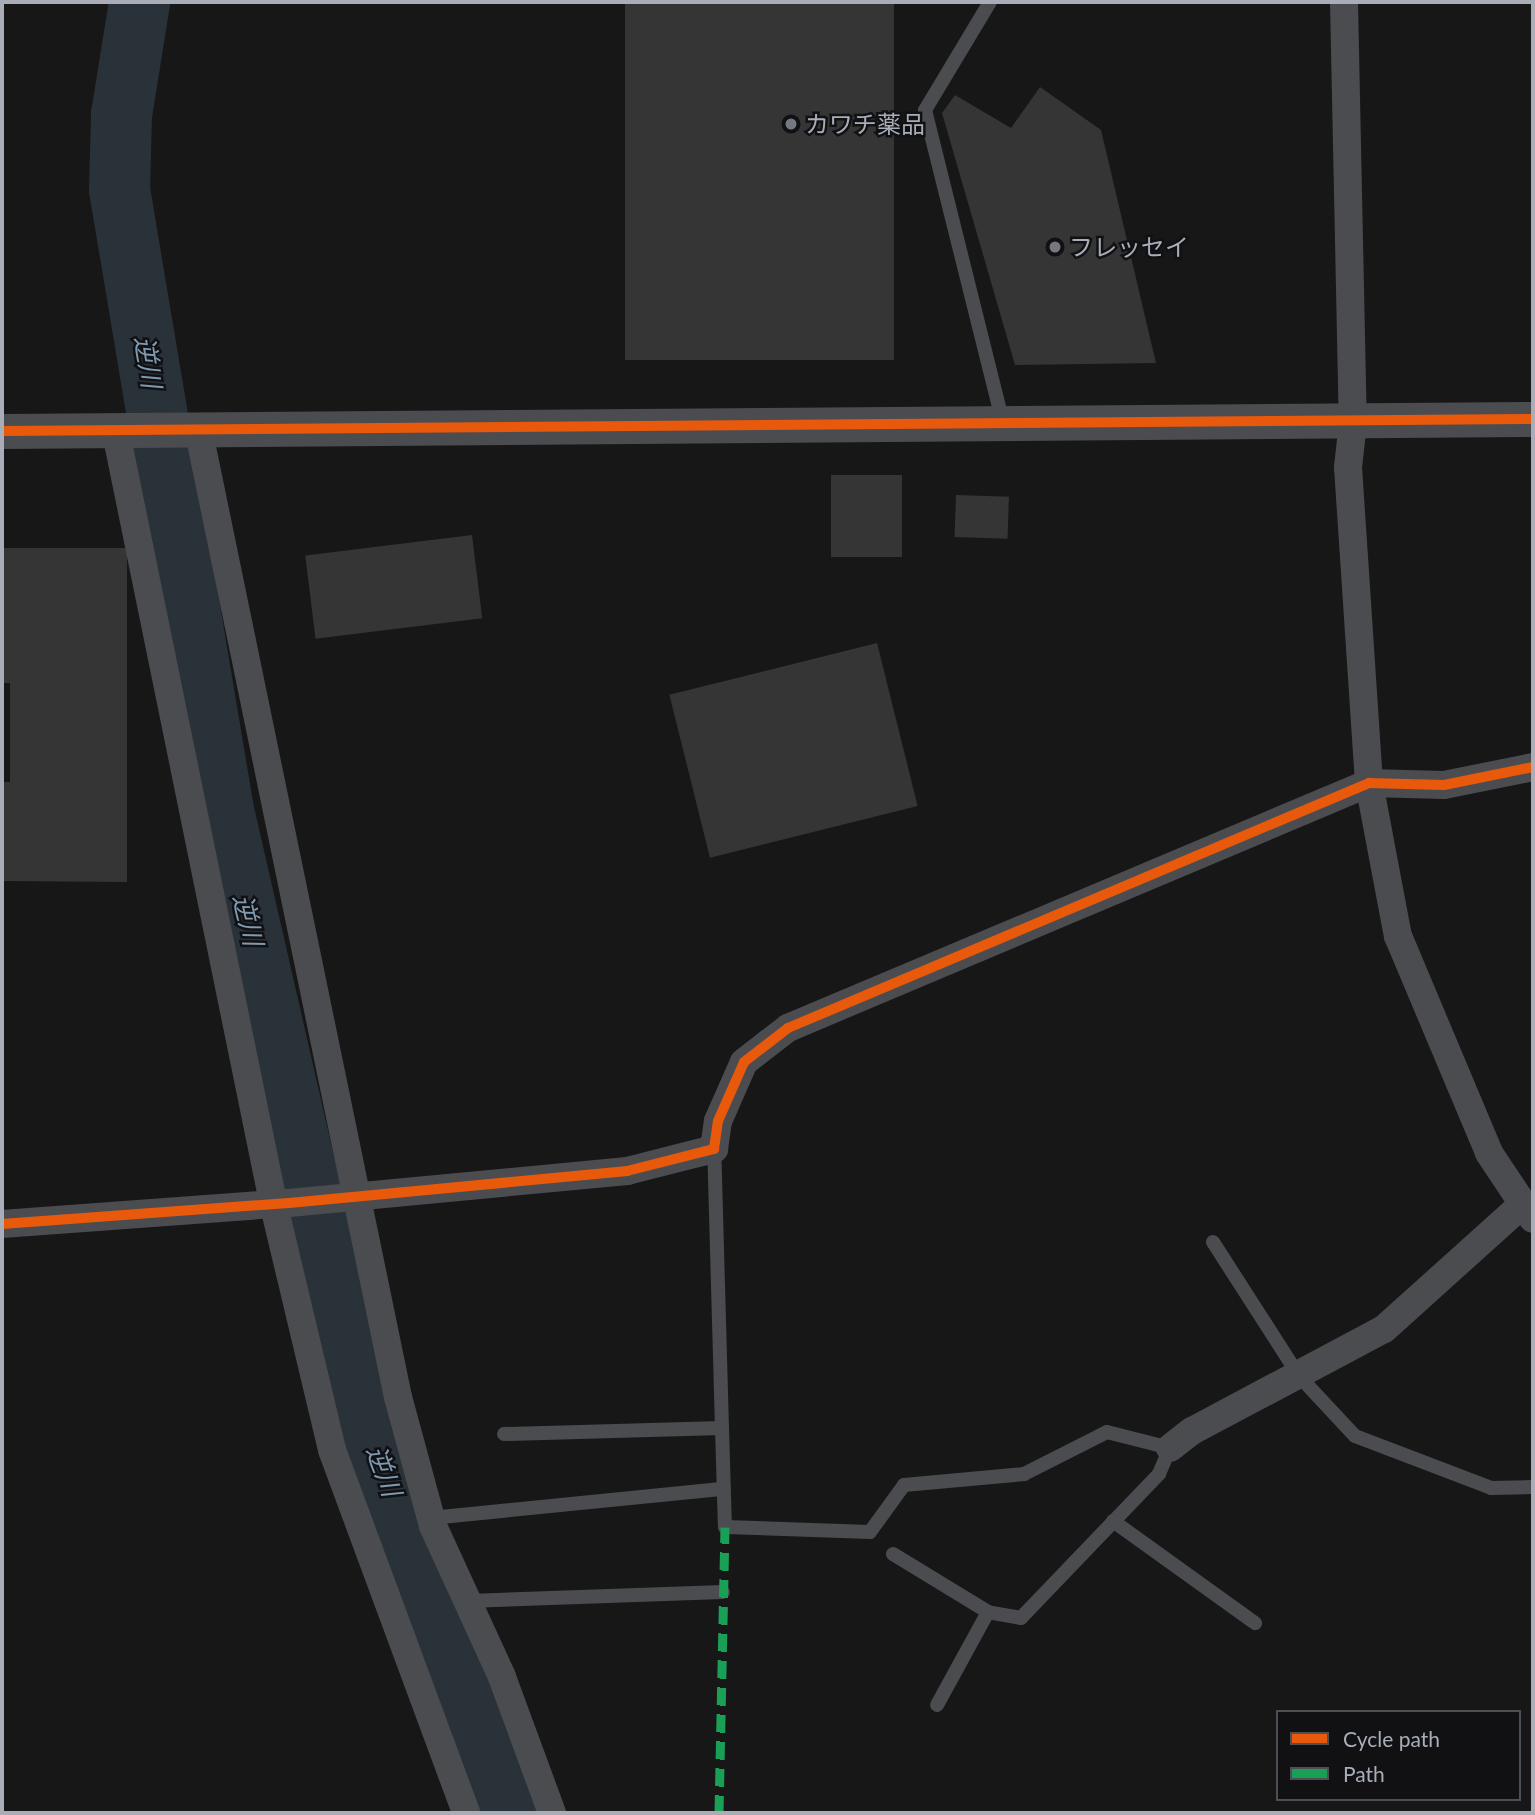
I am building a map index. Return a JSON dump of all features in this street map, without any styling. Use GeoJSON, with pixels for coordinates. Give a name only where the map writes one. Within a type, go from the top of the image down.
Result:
{"type":"FeatureCollection","features":[{"type":"Feature","properties":{"kind":"street"},"geometry":{"type":"LineString","coordinates":[[1170,1448],[1192,1431],[1384,1329],[1528,1212],[1489,1153],[1398,936],[1369,783],[1348,467],[1353,422],[1345,2]]}},
{"type":"Feature","properties":{"kind":"street"},"geometry":{"type":"LineString","coordinates":[[2,431],[116,428],[1533,419]]}},
{"type":"Feature","properties":{"kind":"street"},"geometry":{"type":"LineString","coordinates":[[116,428],[332,1450],[466,1813]]}},
{"type":"Feature","properties":{"kind":"street"},"geometry":{"type":"LineString","coordinates":[[196,428],[359,1194],[398,1398],[430,1518],[502,1677],[552,1813]]}},
{"type":"Feature","properties":{"kind":"street"},"geometry":{"type":"LineString","coordinates":[[2,1224],[281,1203],[627,1171],[714,1149],[718,1121],[744,1062],[788,1028],[1369,783],[1444,785],[1533,767]]}},
{"type":"Feature","properties":{"kind":"lane"},"geometry":{"type":"LineString","coordinates":[[990,2],[925,110],[1004,424]]}},
{"type":"Feature","properties":{"kind":"lane"},"geometry":{"type":"LineString","coordinates":[[714,1149],[725,1527],[870,1532],[904,1485],[1024,1474],[1107,1432],[1170,1448],[1159,1474],[1021,1618],[988,1612],[893,1554]]}},
{"type":"Feature","properties":{"kind":"lane"},"geometry":{"type":"LineString","coordinates":[[1213,1242],[1299,1376],[1354,1436],[1491,1488],[1533,1487]]}},
{"type":"Feature","properties":{"kind":"lane"},"geometry":{"type":"LineString","coordinates":[[504,1434],[722,1428]]}},
{"type":"Feature","properties":{"kind":"lane"},"geometry":{"type":"LineString","coordinates":[[430,1518],[724,1489]]}},
{"type":"Feature","properties":{"kind":"lane"},"geometry":{"type":"LineString","coordinates":[[1113,1521],[1255,1623]]}},
{"type":"Feature","properties":{"kind":"lane"},"geometry":{"type":"LineString","coordinates":[[467,1601],[723,1592]]}},
{"type":"Feature","properties":{"kind":"lane"},"geometry":{"type":"LineString","coordinates":[[937,1705],[988,1612]]}},
{"type":"Feature","properties":{"kind":"building"},"geometry":{"type":"Polygon","coordinates":[[[625,2],[894,2],[894,360],[625,360],[625,2]]]}},
{"type":"Feature","properties":{"kind":"building","name":"フレッセイ"},"geometry":{"type":"Polygon","coordinates":[[[1040,87],[1101,130],[1156,363],[1015,365],[942,113],[955,95],[1011,128],[1040,87]]]}},
{"type":"Feature","properties":{"kind":"building"},"geometry":{"type":"Polygon","coordinates":[[[831,475],[902,475],[902,557],[831,557],[831,475]]]}},
{"type":"Feature","properties":{"kind":"building"},"geometry":{"type":"Polygon","coordinates":[[[956,495],[1009,497],[1008,539],[955,537],[956,495]]]}},
{"type":"Feature","properties":{"kind":"building"},"geometry":{"type":"Polygon","coordinates":[[[472,535],[482,618],[315,639],[305,555],[472,535]]]}},
{"type":"Feature","properties":{"kind":"building"},"geometry":{"type":"Polygon","coordinates":[[[2,548],[127,548],[127,882],[2,881],[2,782],[10,782],[10,683],[2,683],[2,548]]]}},
{"type":"Feature","properties":{"kind":"building"},"geometry":{"type":"Polygon","coordinates":[[[877,643],[918,806],[710,858],[669,695],[877,643]]]}},
{"type":"Feature","properties":{"kind":"waterway","name":"逆川"},"geometry":{"type":"LineString","coordinates":[[139,2],[121,114],[119,189],[223,810],[359,1404],[508,1813]]}},
{"type":"Feature","properties":{"kind":"marked path"},"geometry":{"type":"LineString","coordinates":[[719,1813],[725,1527]]}},
{"type":"Feature","properties":{"kind":"cycle path"},"geometry":{"type":"LineString","coordinates":[[2,431],[1533,419]]}},
{"type":"Feature","properties":{"kind":"cycle path"},"geometry":{"type":"LineString","coordinates":[[2,1224],[289,1203],[627,1171],[714,1149],[718,1121],[744,1062],[788,1028],[1369,783],[1444,785],[1533,767]]}},
{"type":"Feature","properties":{"kind":"place","name":"カワチ薬品"},"geometry":{"type":"Point","coordinates":[791,124]}},
{"type":"Feature","properties":{"kind":"place","name":"フレッセイ"},"geometry":{"type":"Point","coordinates":[1055,247]}}]}
